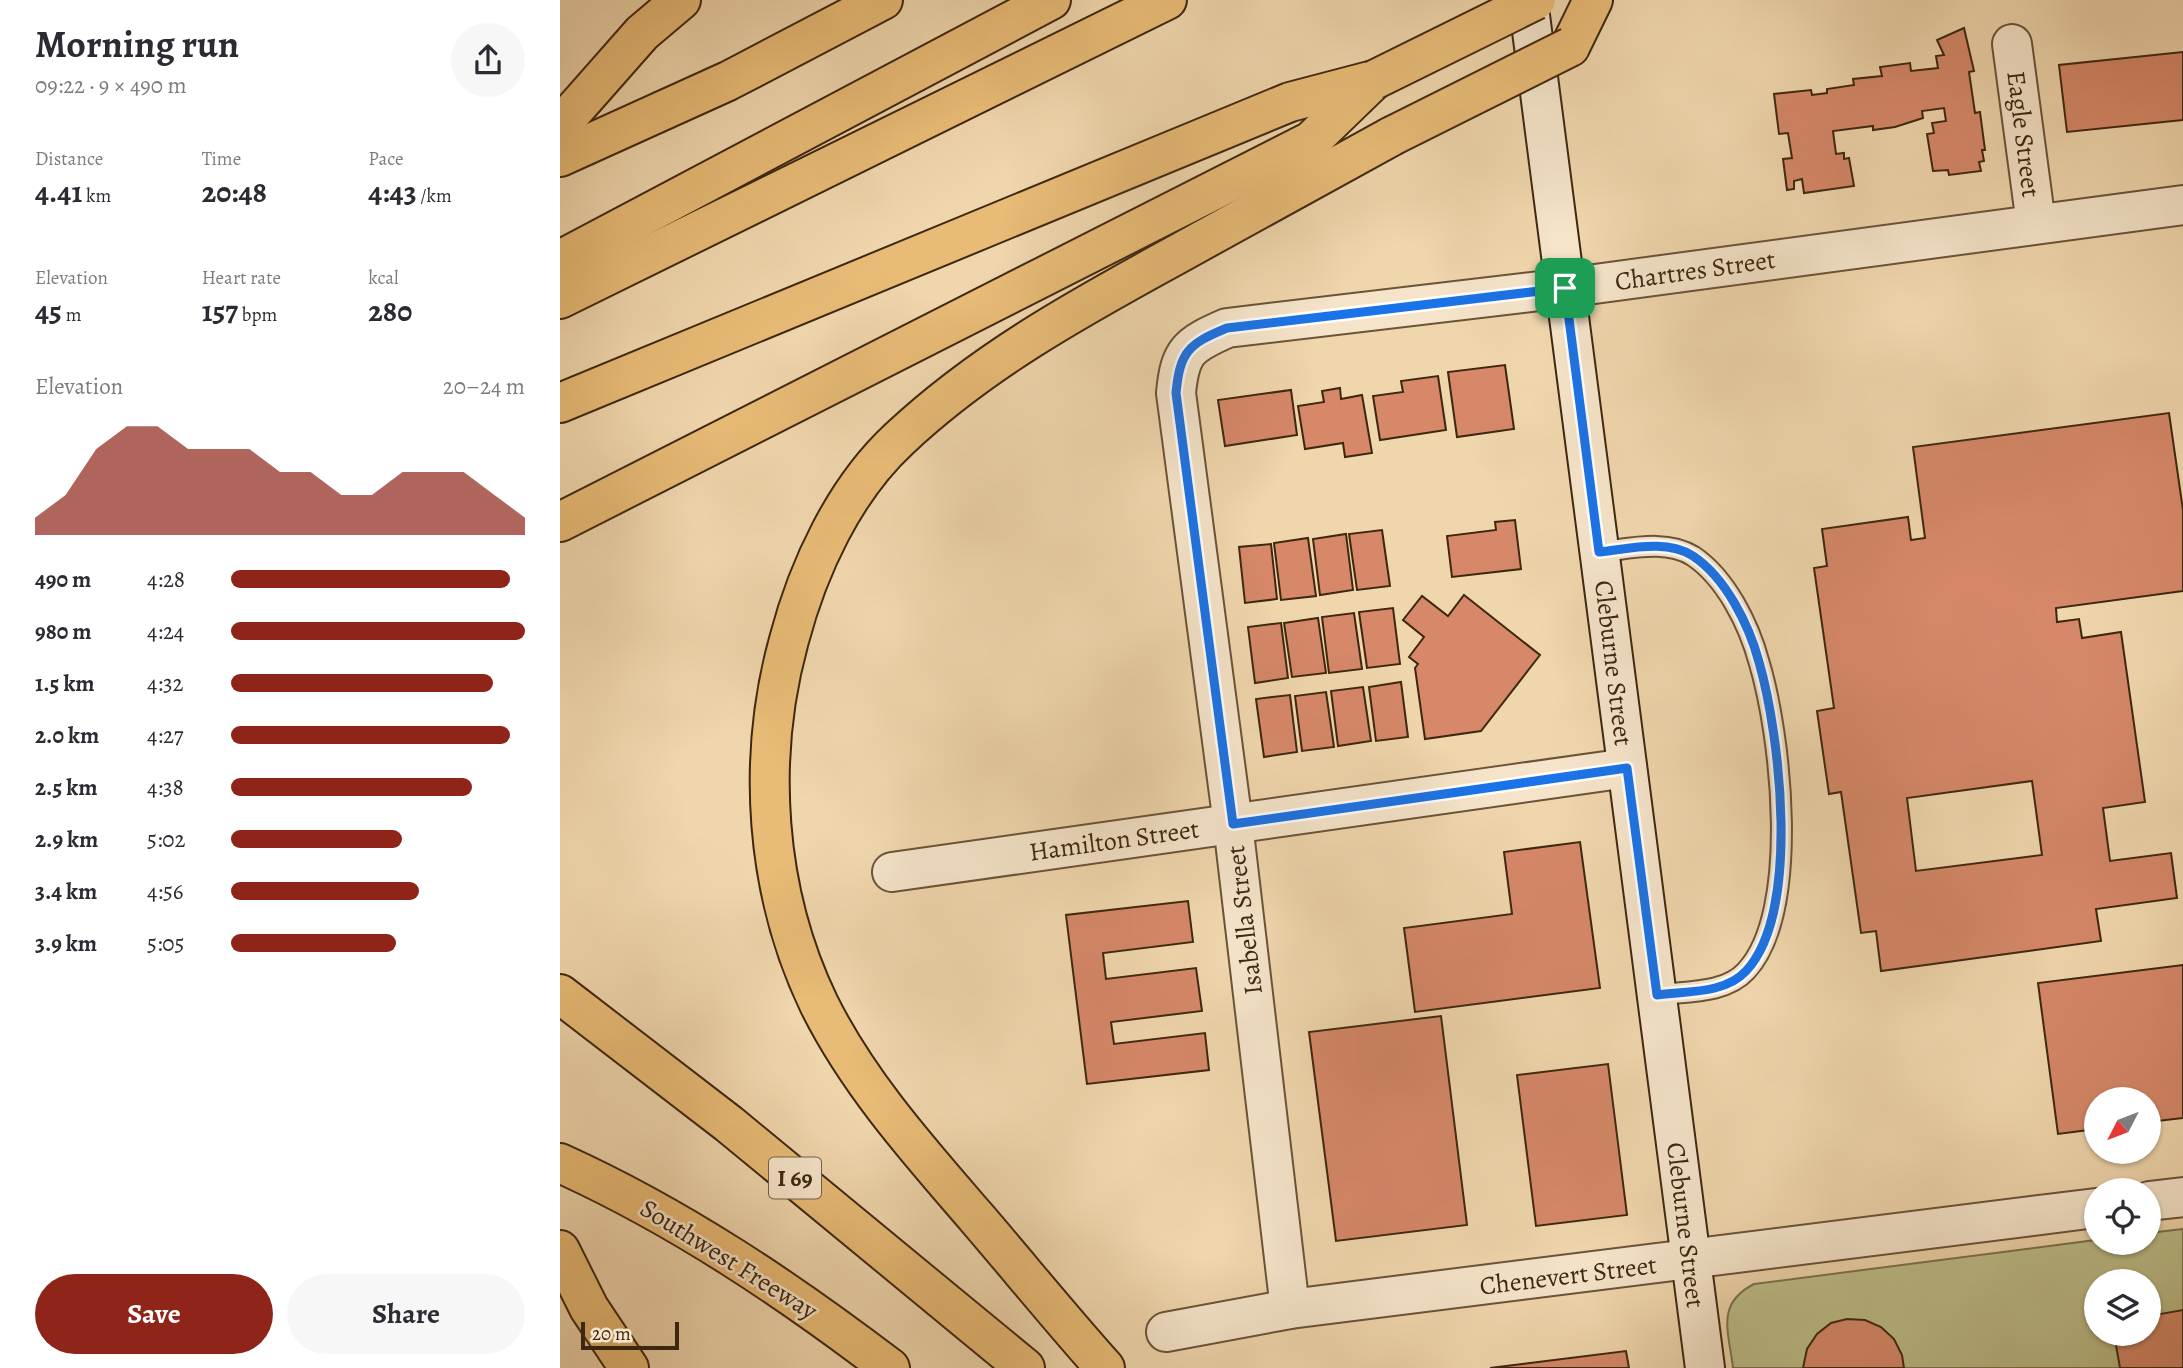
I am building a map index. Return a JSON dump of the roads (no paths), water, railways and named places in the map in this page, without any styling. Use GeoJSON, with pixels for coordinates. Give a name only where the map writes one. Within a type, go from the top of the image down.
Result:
{"type":"FeatureCollection","features":[{"type":"Feature","properties":{"kind":"highway"},"geometry":{"type":"LineString","coordinates":[[560,126],[642,33],[681,0]]}},
{"type":"Feature","properties":{"kind":"highway"},"geometry":{"type":"LineString","coordinates":[[560,157],[727,81],[883,0]]}},
{"type":"Feature","properties":{"kind":"highway"},"geometry":{"type":"LineString","coordinates":[[560,260],[1051,0]]}},
{"type":"Feature","properties":{"kind":"highway"},"geometry":{"type":"LineString","coordinates":[[560,299],[1167,0]]}},
{"type":"Feature","properties":{"kind":"highway"},"geometry":{"type":"LineString","coordinates":[[560,403],[1290,102],[1374,79],[1536,0]]}},
{"type":"Feature","properties":{"kind":"highway"},"geometry":{"type":"LineString","coordinates":[[1105,1368],[907,1137],[859,1071],[820,1006],[797,954],[783,901],[769,797],[776,688],[801,597],[853,492],[896,441],[1004,354],[1068,314],[1392,136],[1570,47],[1593,0]]}},
{"type":"Feature","properties":{"kind":"highway"},"geometry":{"type":"LineString","coordinates":[[560,522],[1311,141],[1374,79]]}},
{"type":"Feature","properties":{"kind":"highway"},"geometry":{"type":"LineString","coordinates":[[560,241],[777,144]]}},
{"type":"Feature","properties":{"kind":"highway","name":"I 69"},"geometry":{"type":"LineString","coordinates":[[560,994],[739,1133],[1025,1368]]}},
{"type":"Feature","properties":{"kind":"highway","name":"Southwest Freeway"},"geometry":{"type":"LineString","coordinates":[[560,1163],[609,1185],[709,1241],[811,1308],[890,1368]]}},
{"type":"Feature","properties":{"kind":"highway"},"geometry":{"type":"LineString","coordinates":[[560,1250],[589,1308],[629,1368]]}},
{"type":"Feature","properties":{"kind":"street","name":"Cleburne Street"},"geometry":{"type":"LineString","coordinates":[[1528,0],[1705,1368]]}},
{"type":"Feature","properties":{"kind":"street","name":"Eagle Street"},"geometry":{"type":"LineString","coordinates":[[2012,44],[2036,224]]}},
{"type":"Feature","properties":{"kind":"street","name":"Chartres Street"},"geometry":{"type":"LineString","coordinates":[[1209,336],[1227,328],[1565,288],[2183,205]]}},
{"type":"Feature","properties":{"kind":"street","name":"Isabella Street"},"geometry":{"type":"LineString","coordinates":[[1209,336],[1190,348],[1179,365],[1176,393],[1233,824],[1290,1309]]}},
{"type":"Feature","properties":{"kind":"street","name":"Hamilton Street"},"geometry":{"type":"LineString","coordinates":[[892,872],[1627,768]]}},
{"type":"Feature","properties":{"kind":"street"},"geometry":{"type":"LineString","coordinates":[[2161,1200],[2183,1197]]}},
{"type":"Feature","properties":{"kind":"street","name":"Chenevert Street"},"geometry":{"type":"LineString","coordinates":[[1166,1332],[1290,1309],[2084,1210]]}},
{"type":"Feature","properties":{"kind":"lane"},"geometry":{"type":"LineString","coordinates":[[1599,552],[1668,547],[1691,555],[1714,574],[1737,609],[1759,662],[1780,778],[1778,900],[1763,950],[1745,972],[1727,986],[1657,995]]}}]}
